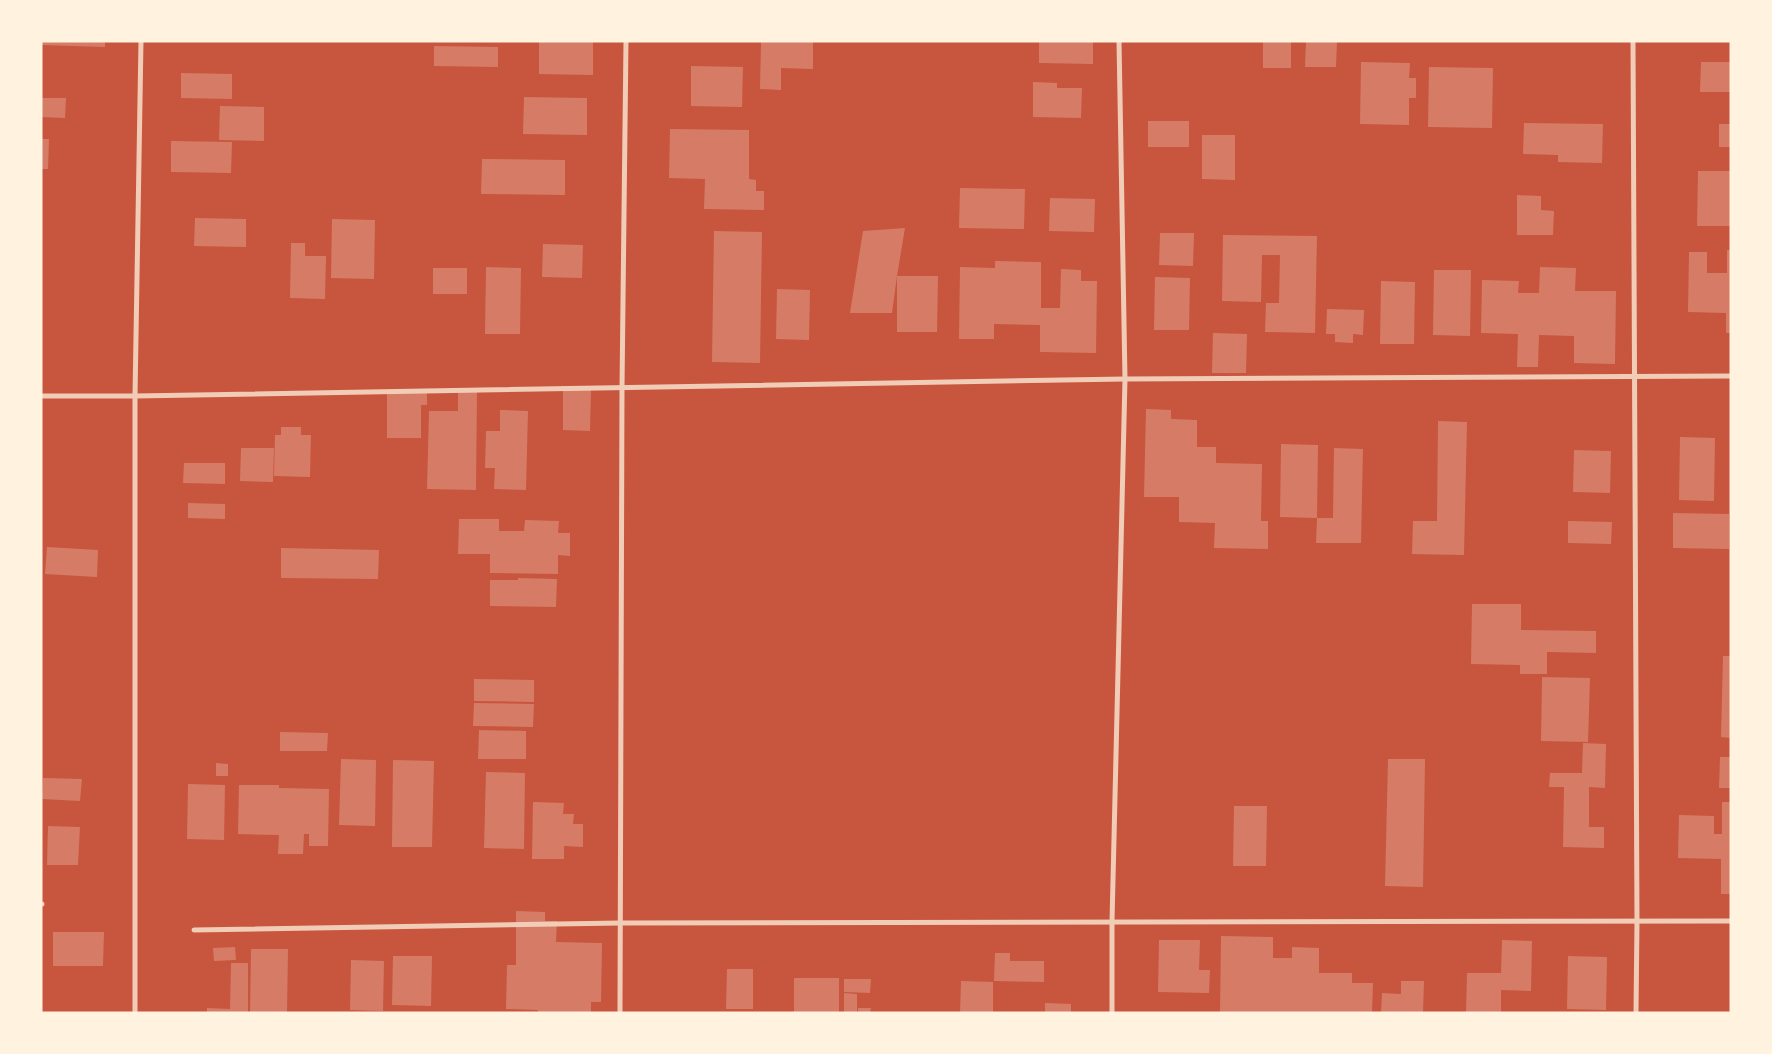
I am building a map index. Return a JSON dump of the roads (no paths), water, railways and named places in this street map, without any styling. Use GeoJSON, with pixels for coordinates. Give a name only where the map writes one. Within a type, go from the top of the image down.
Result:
{"type":"FeatureCollection","features":[{"type":"Feature","properties":{"kind":"street"},"geometry":{"type":"LineString","coordinates":[[135,1013],[135,396],[141,41]]}},
{"type":"Feature","properties":{"kind":"street"},"geometry":{"type":"LineString","coordinates":[[620,1013],[622,388],[626,41]]}},
{"type":"Feature","properties":{"kind":"street"},"geometry":{"type":"LineString","coordinates":[[1112,1013],[1112,922],[1125,379],[1119,41]]}},
{"type":"Feature","properties":{"kind":"street"},"geometry":{"type":"LineString","coordinates":[[1633,41],[1636,1013]]}},
{"type":"Feature","properties":{"kind":"street"},"geometry":{"type":"LineString","coordinates":[[41,396],[1125,379],[1731,376]]}},
{"type":"Feature","properties":{"kind":"street"},"geometry":{"type":"LineString","coordinates":[[194,930],[621,923],[1731,921]]}}]}
